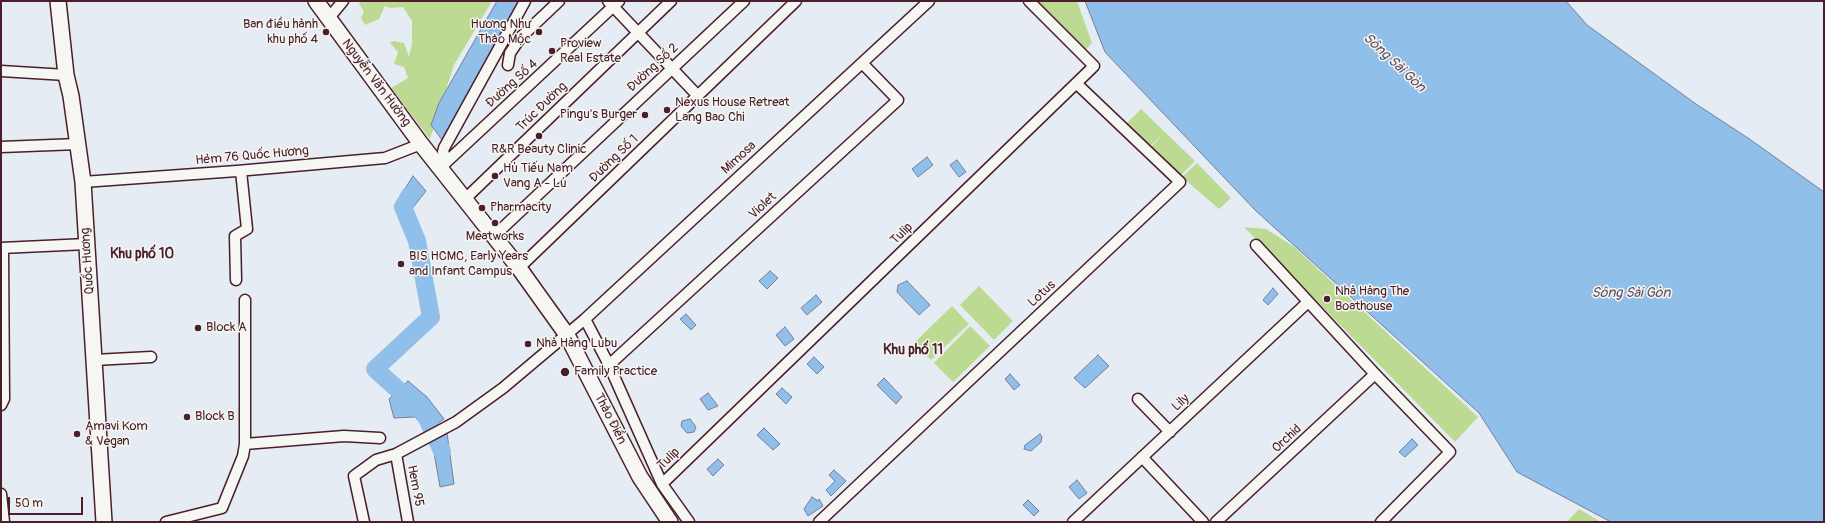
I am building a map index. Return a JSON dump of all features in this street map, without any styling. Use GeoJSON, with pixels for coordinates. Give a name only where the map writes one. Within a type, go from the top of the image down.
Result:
{"type":"FeatureCollection","features":[{"type":"Feature","properties":{"kind":"main road","name":"Quốc Hương"},"geometry":{"type":"LineString","coordinates":[[58,1],[66,75],[71,96],[83,182],[104,522]]}},
{"type":"Feature","properties":{"kind":"main road","name":"Nguyễn Văn Hưởng"},"geometry":{"type":"LineString","coordinates":[[316,1],[421,144],[441,164]]}},
{"type":"Feature","properties":{"kind":"main road","name":"Thảo Điền"},"geometry":{"type":"LineString","coordinates":[[441,164],[465,199],[519,268],[567,334],[640,477],[670,522]]}},
{"type":"Feature","properties":{"kind":"street"},"geometry":{"type":"LineString","coordinates":[[328,19],[343,1]]}},
{"type":"Feature","properties":{"kind":"street"},"geometry":{"type":"LineString","coordinates":[[441,164],[444,148],[525,1]]}},
{"type":"Feature","properties":{"kind":"street"},"geometry":{"type":"LineString","coordinates":[[508,65],[510,53],[521,37],[559,1]]}},
{"type":"Feature","properties":{"kind":"street","name":"Trúc Đường"},"geometry":{"type":"LineString","coordinates":[[465,199],[671,1]]}},
{"type":"Feature","properties":{"kind":"street","name":"Đường Số 2"},"geometry":{"type":"LineString","coordinates":[[494,236],[744,1]]}},
{"type":"Feature","properties":{"kind":"street","name":"Đường Số 1"},"geometry":{"type":"LineString","coordinates":[[519,268],[796,1]]}},
{"type":"Feature","properties":{"kind":"street","name":"Mimosa"},"geometry":{"type":"LineString","coordinates":[[456,422],[503,388],[584,319],[929,1]]}},
{"type":"Feature","properties":{"kind":"street","name":"Tulip"},"geometry":{"type":"LineString","coordinates":[[662,484],[1094,66],[1029,1]]}},
{"type":"Feature","properties":{"kind":"street"},"geometry":{"type":"LineString","coordinates":[[613,3],[638,33],[698,96]]}},
{"type":"Feature","properties":{"kind":"street","name":"Đường Số 4"},"geometry":{"type":"LineString","coordinates":[[441,164],[613,3]]}},
{"type":"Feature","properties":{"kind":"street","name":"Violet"},"geometry":{"type":"LineString","coordinates":[[609,365],[898,100],[862,63]]}},
{"type":"Feature","properties":{"kind":"street"},"geometry":{"type":"LineString","coordinates":[[1,72],[66,75]]}},
{"type":"Feature","properties":{"kind":"street","name":"Lotus"},"geometry":{"type":"LineString","coordinates":[[819,522],[1180,182],[1077,84]]}},
{"type":"Feature","properties":{"kind":"street"},"geometry":{"type":"LineString","coordinates":[[1,147],[78,144]]}},
{"type":"Feature","properties":{"kind":"street","name":"Hẻm 76 Quốc Hương"},"geometry":{"type":"LineString","coordinates":[[83,182],[241,171],[385,158],[421,144]]}},
{"type":"Feature","properties":{"kind":"street"},"geometry":{"type":"LineString","coordinates":[[236,280],[235,236],[247,229],[241,171]]}},
{"type":"Feature","properties":{"kind":"street"},"geometry":{"type":"LineString","coordinates":[[1,405],[4,399],[2,248],[87,244]]}},
{"type":"Feature","properties":{"kind":"street"},"geometry":{"type":"LineString","coordinates":[[1256,245],[1375,374],[1450,452],[1381,522]]}},
{"type":"Feature","properties":{"kind":"street"},"geometry":{"type":"LineString","coordinates":[[166,522],[222,508],[243,456],[245,444],[245,300]]}},
{"type":"Feature","properties":{"kind":"street","name":"Lily"},"geometry":{"type":"LineString","coordinates":[[1073,522],[1308,302]]}},
{"type":"Feature","properties":{"kind":"street"},"geometry":{"type":"LineString","coordinates":[[584,319],[609,365],[662,484],[689,522]]}},
{"type":"Feature","properties":{"kind":"street"},"geometry":{"type":"LineString","coordinates":[[94,360],[150,357]]}},
{"type":"Feature","properties":{"kind":"street","name":"Orchid"},"geometry":{"type":"LineString","coordinates":[[1216,522],[1375,374]]}},
{"type":"Feature","properties":{"kind":"street"},"geometry":{"type":"LineString","coordinates":[[1138,399],[1170,432]]}},
{"type":"Feature","properties":{"kind":"street","name":"Hem 95"},"geometry":{"type":"LineString","coordinates":[[364,522],[354,476],[376,460],[396,454],[456,422]]}},
{"type":"Feature","properties":{"kind":"street"},"geometry":{"type":"LineString","coordinates":[[245,444],[344,436],[380,438]]}},
{"type":"Feature","properties":{"kind":"street","name":"Hem 95"},"geometry":{"type":"LineString","coordinates":[[396,454],[408,522]]}},
{"type":"Feature","properties":{"kind":"street"},"geometry":{"type":"LineString","coordinates":[[1142,457],[1202,522]]}},
{"type":"Feature","properties":{"kind":"street"},"geometry":{"type":"LineString","coordinates":[[1,494],[4,522]]}},
{"type":"Feature","properties":{"kind":"green space"},"geometry":{"type":"Polygon","coordinates":[[[361,1],[492,1],[454,65],[430,139],[391,88],[408,78],[404,67],[394,64],[398,52],[390,43],[393,41],[404,43],[409,57],[412,43],[412,21],[403,7],[390,8],[385,6],[379,19],[365,25],[361,18],[364,11],[359,4],[361,1]]]}},
{"type":"Feature","properties":{"kind":"green space"},"geometry":{"type":"Polygon","coordinates":[[[1036,1],[1077,1],[1092,43],[1085,51],[1036,1]]]}},
{"type":"Feature","properties":{"kind":"green space"},"geometry":{"type":"Polygon","coordinates":[[[1141,109],[1195,161],[1180,176],[1150,148],[1164,133],[1149,147],[1126,124],[1141,109]]]}},
{"type":"Feature","properties":{"kind":"green space"},"geometry":{"type":"Polygon","coordinates":[[[1197,163],[1231,198],[1219,209],[1182,177],[1197,163]]]}},
{"type":"Feature","properties":{"kind":"green space"},"geometry":{"type":"Polygon","coordinates":[[[1244,227],[1266,229],[1293,246],[1478,417],[1455,442],[1244,227]]]}},
{"type":"Feature","properties":{"kind":"green space"},"geometry":{"type":"Polygon","coordinates":[[[979,286],[1013,321],[994,340],[960,305],[979,286]]]}},
{"type":"Feature","properties":{"kind":"green space"},"geometry":{"type":"Polygon","coordinates":[[[952,306],[969,324],[931,360],[914,343],[952,306]]]}},
{"type":"Feature","properties":{"kind":"green space"},"geometry":{"type":"Polygon","coordinates":[[[970,326],[990,346],[953,382],[934,363],[970,326]]]}},
{"type":"Feature","properties":{"kind":"green space"},"geometry":{"type":"Polygon","coordinates":[[[1579,509],[1601,522],[1567,522],[1579,509]]]}},
{"type":"Feature","properties":{"kind":"water"},"geometry":{"type":"Polygon","coordinates":[[[497,1],[522,1],[445,139],[442,140],[431,125],[439,103],[497,1]]]}},
{"type":"Feature","properties":{"kind":"water","name":"Sông Sài Gòn"},"geometry":{"type":"Polygon","coordinates":[[[1085,1],[1566,1],[1587,25],[1696,104],[1748,138],[1824,192],[1824,522],[1611,522],[1517,472],[1479,413],[1255,210],[1105,52],[1085,1]]]}},
{"type":"Feature","properties":{"kind":"water"},"geometry":{"type":"Polygon","coordinates":[[[927,157],[933,165],[918,177],[912,169],[927,157]]]}},
{"type":"Feature","properties":{"kind":"water"},"geometry":{"type":"Polygon","coordinates":[[[957,160],[966,172],[959,177],[950,165],[957,160]]]}},
{"type":"Feature","properties":{"kind":"water"},"geometry":{"type":"Polygon","coordinates":[[[413,176],[426,191],[403,220],[394,206],[413,176]]]}},
{"type":"Feature","properties":{"kind":"water"},"geometry":{"type":"Polygon","coordinates":[[[770,271],[778,278],[767,289],[759,281],[770,271]]]}},
{"type":"Feature","properties":{"kind":"water"},"geometry":{"type":"Polygon","coordinates":[[[907,281],[930,305],[919,315],[897,292],[898,285],[907,281]]]}},
{"type":"Feature","properties":{"kind":"water"},"geometry":{"type":"Polygon","coordinates":[[[1273,288],[1278,294],[1268,305],[1263,300],[1273,288]]]}},
{"type":"Feature","properties":{"kind":"water"},"geometry":{"type":"Polygon","coordinates":[[[816,295],[822,302],[807,315],[801,308],[816,295]]]}},
{"type":"Feature","properties":{"kind":"water"},"geometry":{"type":"Polygon","coordinates":[[[686,314],[696,325],[691,330],[680,319],[686,314]]]}},
{"type":"Feature","properties":{"kind":"water"},"geometry":{"type":"Polygon","coordinates":[[[785,327],[794,339],[785,346],[776,335],[785,327]]]}},
{"type":"Feature","properties":{"kind":"water"},"geometry":{"type":"Polygon","coordinates":[[[1098,355],[1109,366],[1085,388],[1074,378],[1098,355]]]}},
{"type":"Feature","properties":{"kind":"water"},"geometry":{"type":"Polygon","coordinates":[[[814,357],[824,367],[817,374],[807,364],[814,357]]]}},
{"type":"Feature","properties":{"kind":"water"},"geometry":{"type":"Polygon","coordinates":[[[1010,374],[1020,385],[1014,390],[1005,379],[1010,374]]]}},
{"type":"Feature","properties":{"kind":"water"},"geometry":{"type":"Polygon","coordinates":[[[884,378],[902,397],[896,404],[877,385],[884,378]]]}},
{"type":"Feature","properties":{"kind":"water"},"geometry":{"type":"Polygon","coordinates":[[[408,381],[427,397],[444,419],[427,430],[415,417],[394,418],[389,399],[408,381]]]}},
{"type":"Feature","properties":{"kind":"water"},"geometry":{"type":"Polygon","coordinates":[[[782,388],[792,397],[786,404],[776,394],[782,388]]]}},
{"type":"Feature","properties":{"kind":"water"},"geometry":{"type":"Polygon","coordinates":[[[708,393],[718,406],[708,410],[700,399],[708,393]]]}},
{"type":"Feature","properties":{"kind":"water"},"geometry":{"type":"Polygon","coordinates":[[[690,419],[696,427],[694,432],[687,433],[681,426],[682,421],[690,419]]]}},
{"type":"Feature","properties":{"kind":"water"},"geometry":{"type":"Polygon","coordinates":[[[764,428],[780,444],[773,450],[757,435],[764,428]]]}},
{"type":"Feature","properties":{"kind":"water"},"geometry":{"type":"Polygon","coordinates":[[[447,433],[454,484],[440,487],[432,441],[447,433]]]}},
{"type":"Feature","properties":{"kind":"water"},"geometry":{"type":"Polygon","coordinates":[[[1040,434],[1042,437],[1041,442],[1031,451],[1024,449],[1025,445],[1040,434]]]}},
{"type":"Feature","properties":{"kind":"water"},"geometry":{"type":"Polygon","coordinates":[[[1412,439],[1418,445],[1405,457],[1399,452],[1412,439]]]}},
{"type":"Feature","properties":{"kind":"water"},"geometry":{"type":"Polygon","coordinates":[[[718,459],[724,465],[713,476],[707,469],[718,459]]]}},
{"type":"Feature","properties":{"kind":"water"},"geometry":{"type":"Polygon","coordinates":[[[834,470],[846,481],[831,496],[826,490],[835,481],[829,475],[834,470]]]}},
{"type":"Feature","properties":{"kind":"water"},"geometry":{"type":"Polygon","coordinates":[[[1077,480],[1087,493],[1079,499],[1069,487],[1077,480]]]}},
{"type":"Feature","properties":{"kind":"water"},"geometry":{"type":"Polygon","coordinates":[[[812,497],[818,501],[819,499],[823,506],[808,516],[804,509],[812,497]]]}},
{"type":"Feature","properties":{"kind":"water"},"geometry":{"type":"Polygon","coordinates":[[[1028,500],[1039,511],[1034,516],[1023,505],[1028,500]]]}},
{"type":"Feature","properties":{"kind":"waterway"},"geometry":{"type":"LineString","coordinates":[[410,195],[403,207],[417,241],[431,317],[375,369],[425,414],[442,451]]}},
{"type":"Feature","properties":{"kind":"place","name":"Ban điều hành khu phố 4"},"geometry":{"type":"Point","coordinates":[326,32]}},
{"type":"Feature","properties":{"kind":"place","name":"Hương Như Thảo Mộc"},"geometry":{"type":"Point","coordinates":[539,32]}},
{"type":"Feature","properties":{"kind":"place","name":"Proview Real Estate"},"geometry":{"type":"Point","coordinates":[552,51]}},
{"type":"Feature","properties":{"kind":"place","name":"Nexus House Retreat Lang Bao Chi"},"geometry":{"type":"Point","coordinates":[667,110]}},
{"type":"Feature","properties":{"kind":"place","name":"Pingu's Burger"},"geometry":{"type":"Point","coordinates":[645,115]}},
{"type":"Feature","properties":{"kind":"place","name":"R&R Beauty Clinic"},"geometry":{"type":"Point","coordinates":[539,136]}},
{"type":"Feature","properties":{"kind":"place","name":"Hủ Tiếu Nam Vang A - Lú"},"geometry":{"type":"Point","coordinates":[495,176]}},
{"type":"Feature","properties":{"kind":"place","name":"Pharmacity"},"geometry":{"type":"Point","coordinates":[482,208]}},
{"type":"Feature","properties":{"kind":"place","name":"Meatworks"},"geometry":{"type":"Point","coordinates":[495,223]}},
{"type":"Feature","properties":{"kind":"place","name":"BIS HCMC, Early Years and Infant Campus"},"geometry":{"type":"Point","coordinates":[401,264]}},
{"type":"Feature","properties":{"kind":"place","name":"Nhà Hàng The Boathouse"},"geometry":{"type":"Point","coordinates":[1327,299]}},
{"type":"Feature","properties":{"kind":"place","name":"Block A"},"geometry":{"type":"Point","coordinates":[198,328]}},
{"type":"Feature","properties":{"kind":"place","name":"Nhà Hàng Lubu"},"geometry":{"type":"Point","coordinates":[528,344]}},
{"type":"Feature","properties":{"kind":"place","name":"Family Practice"},"geometry":{"type":"Point","coordinates":[565,372]}},
{"type":"Feature","properties":{"kind":"place","name":"Block B"},"geometry":{"type":"Point","coordinates":[187,417]}},
{"type":"Feature","properties":{"kind":"place","name":"Amavi Kom & Vegan"},"geometry":{"type":"Point","coordinates":[77,434]}},
{"type":"Feature","properties":{"kind":"district","name":"Khu phố 10"},"geometry":{"type":"Point","coordinates":[142,254]}},
{"type":"Feature","properties":{"kind":"district","name":"Khu phố 11"},"geometry":{"type":"Point","coordinates":[913,350]}}]}
